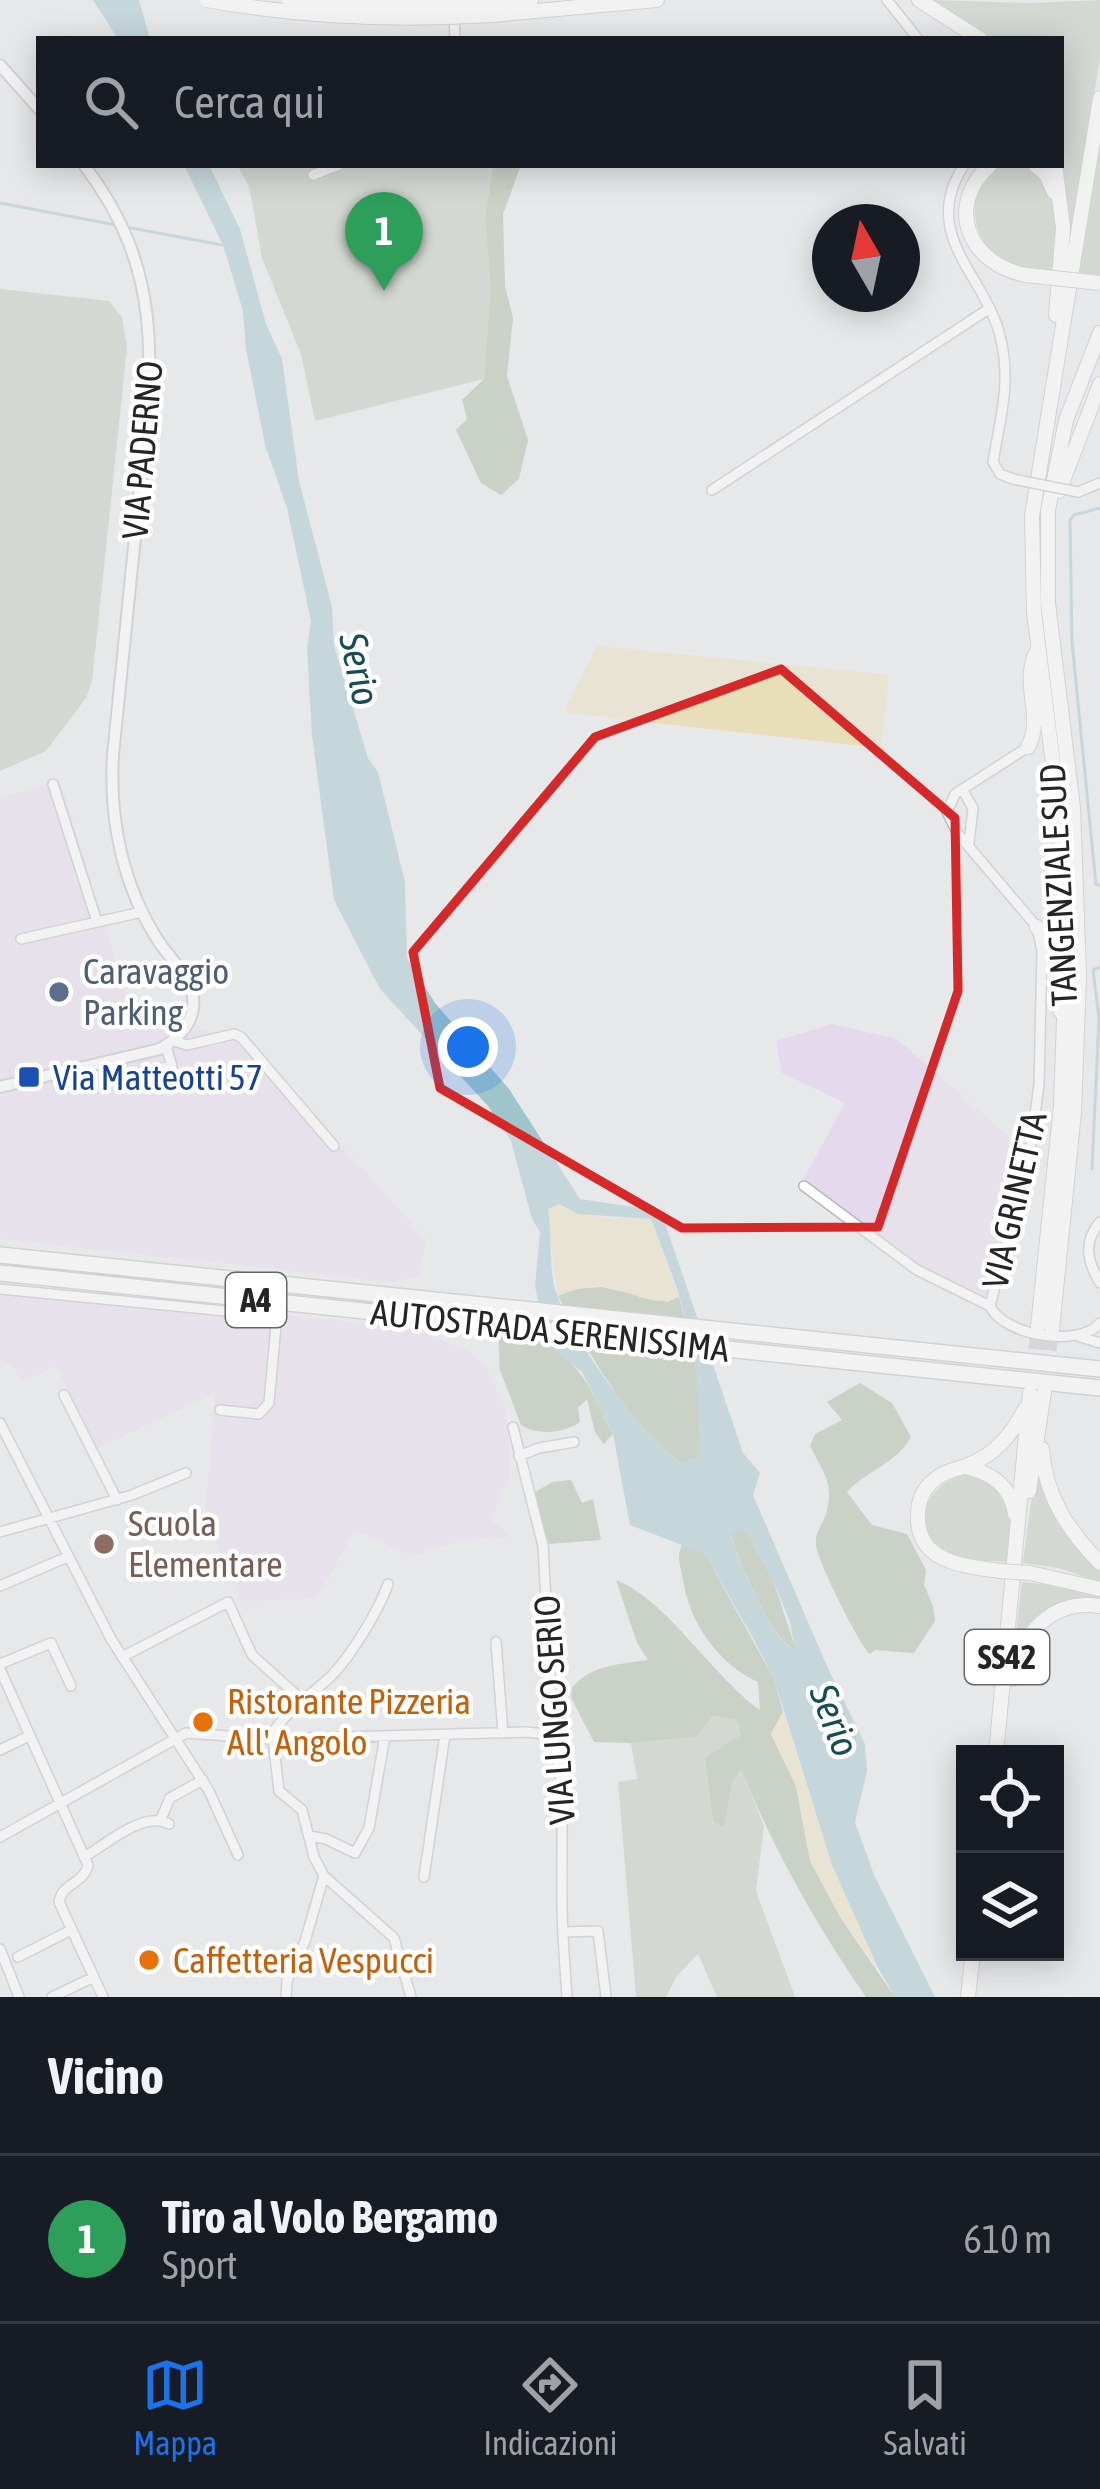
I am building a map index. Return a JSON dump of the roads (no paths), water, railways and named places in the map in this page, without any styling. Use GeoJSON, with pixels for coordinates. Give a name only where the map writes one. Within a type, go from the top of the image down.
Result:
{"type":"FeatureCollection","features":[{"type":"Feature","properties":{"kind":"highway"},"geometry":{"type":"LineString","coordinates":[[207,0],[327,14],[439,18],[531,0]]}},
{"type":"Feature","properties":{"kind":"highway"},"geometry":{"type":"LineString","coordinates":[[289,0],[492,9],[657,0]]}},
{"type":"Feature","properties":{"kind":"highway"},"geometry":{"type":"LineString","coordinates":[[919,0],[975,36]]}},
{"type":"Feature","properties":{"kind":"highway"},"geometry":{"type":"LineString","coordinates":[[1043,443],[1100,98]]}},
{"type":"Feature","properties":{"kind":"highway"},"geometry":{"type":"LineString","coordinates":[[988,168],[969,194],[968,226],[991,262],[1026,275],[1100,283]]}},
{"type":"Feature","properties":{"kind":"highway"},"geometry":{"type":"LineString","coordinates":[[1039,168],[1054,193],[1060,269]]}},
{"type":"Feature","properties":{"kind":"highway"},"geometry":{"type":"LineString","coordinates":[[1043,443],[1063,228],[1055,168]]}},
{"type":"Feature","properties":{"kind":"highway","name":"TANGENZIALE SUD"},"geometry":{"type":"LineString","coordinates":[[1043,443],[1032,516],[1031,570],[1060,820],[1064,1019],[1045,1328],[1074,1112],[1079,975],[1073,808],[1048,603],[1048,510],[1066,420],[1100,333]]}},
{"type":"Feature","properties":{"kind":"highway"},"geometry":{"type":"LineString","coordinates":[[1048,510],[1100,385]]}},
{"type":"Feature","properties":{"kind":"highway"},"geometry":{"type":"LineString","coordinates":[[1028,748],[1035,729],[1028,671],[1038,650]]}},
{"type":"Feature","properties":{"kind":"highway"},"geometry":{"type":"LineString","coordinates":[[1037,928],[1048,940],[1052,988],[1064,1019]]}},
{"type":"Feature","properties":{"kind":"highway","name":"AUTOSTRADA SERENISSIMA"},"geometry":{"type":"LineString","coordinates":[[0,1255],[1100,1369]]}},
{"type":"Feature","properties":{"kind":"highway","name":"AUTOSTRADA SERENISSIMA"},"geometry":{"type":"LineString","coordinates":[[0,1274],[1100,1388]]}},
{"type":"Feature","properties":{"kind":"highway"},"geometry":{"type":"LineString","coordinates":[[1037,1392],[1006,1441],[991,1454],[941,1475],[927,1488],[918,1511],[920,1532],[939,1558],[1100,1588]]}},
{"type":"Feature","properties":{"kind":"highway","name":"SS42"},"geometry":{"type":"LineString","coordinates":[[1017,1561],[1041,1420],[1037,1392]]}},
{"type":"Feature","properties":{"kind":"highway","name":"SS42"},"geometry":{"type":"LineString","coordinates":[[998,1745],[1037,1392]]}},
{"type":"Feature","properties":{"kind":"highway"},"geometry":{"type":"LineString","coordinates":[[1041,1420],[1045,1473],[1055,1504],[1100,1563]]}},
{"type":"Feature","properties":{"kind":"highway"},"geometry":{"type":"LineString","coordinates":[[965,1466],[987,1473],[1009,1493],[1016,1515],[1017,1561]]}},
{"type":"Feature","properties":{"kind":"highway"},"geometry":{"type":"LineString","coordinates":[[1000,1745],[1013,1672],[1024,1642],[1051,1614],[1071,1606],[1100,1606]]}},
{"type":"Feature","properties":{"kind":"highway"},"geometry":{"type":"LineString","coordinates":[[968,1997],[972,1961]]}},
{"type":"Feature","properties":{"kind":"street"},"geometry":{"type":"LineString","coordinates":[[446,0],[452,5],[455,36]]}},
{"type":"Feature","properties":{"kind":"street"},"geometry":{"type":"LineString","coordinates":[[886,0],[916,36]]}},
{"type":"Feature","properties":{"kind":"street"},"geometry":{"type":"LineString","coordinates":[[0,64],[36,106]]}},
{"type":"Feature","properties":{"kind":"street","name":"VIA PADERNO"},"geometry":{"type":"LineString","coordinates":[[86,168],[127,235],[143,284],[152,359],[111,775],[120,852],[142,912],[186,976],[193,997],[191,1015],[170,1043]]}},
{"type":"Feature","properties":{"kind":"street"},"geometry":{"type":"LineString","coordinates":[[313,175],[331,168]]}},
{"type":"Feature","properties":{"kind":"street"},"geometry":{"type":"LineString","coordinates":[[963,168],[950,197],[947,220],[954,246],[990,308],[1001,338],[1006,377],[993,462],[1000,474],[1013,479],[1078,492],[1100,483]]}},
{"type":"Feature","properties":{"kind":"street"},"geometry":{"type":"LineString","coordinates":[[712,490],[990,308]]}},
{"type":"Feature","properties":{"kind":"street"},"geometry":{"type":"LineString","coordinates":[[1028,748],[950,798],[947,812],[970,848],[1037,928]]}},
{"type":"Feature","properties":{"kind":"street"},"geometry":{"type":"LineString","coordinates":[[53,784],[97,922]]}},
{"type":"Feature","properties":{"kind":"street"},"geometry":{"type":"LineString","coordinates":[[962,789],[973,808],[970,848]]}},
{"type":"Feature","properties":{"kind":"street"},"geometry":{"type":"LineString","coordinates":[[21,939],[142,912]]}},
{"type":"Feature","properties":{"kind":"street","name":"VIA GRINETTA"},"geometry":{"type":"LineString","coordinates":[[1037,928],[1042,951],[1039,1085],[1030,1150],[990,1306],[999,1320],[1021,1331],[1080,1336],[1100,1343]]}},
{"type":"Feature","properties":{"kind":"street"},"geometry":{"type":"LineString","coordinates":[[0,1087],[170,1043],[187,1045],[234,1034],[242,1036],[334,1146]]}},
{"type":"Feature","properties":{"kind":"street"},"geometry":{"type":"LineString","coordinates":[[108,1061],[112,1079],[172,1066],[170,1043]]}},
{"type":"Feature","properties":{"kind":"street"},"geometry":{"type":"LineString","coordinates":[[803,1186],[917,1270],[990,1306]]}},
{"type":"Feature","properties":{"kind":"street"},"geometry":{"type":"LineString","coordinates":[[1100,1222],[1088,1249],[1088,1260],[1100,1283]]}},
{"type":"Feature","properties":{"kind":"street"},"geometry":{"type":"LineString","coordinates":[[0,1289],[267,1315],[276,1325],[269,1402],[260,1414],[220,1410]]}},
{"type":"Feature","properties":{"kind":"street"},"geometry":{"type":"LineString","coordinates":[[1080,1336],[1100,1325]]}},
{"type":"Feature","properties":{"kind":"street"},"geometry":{"type":"LineString","coordinates":[[64,1396],[117,1500]]}},
{"type":"Feature","properties":{"kind":"street","name":"VIA LUNGO SERIO"},"geometry":{"type":"LineString","coordinates":[[513,1427],[543,1546],[563,1808],[567,1997]]}},
{"type":"Feature","properties":{"kind":"street"},"geometry":{"type":"LineString","coordinates":[[1,1429],[122,1657],[203,1780],[238,1855]]}},
{"type":"Feature","properties":{"kind":"street"},"geometry":{"type":"LineString","coordinates":[[520,1456],[574,1442]]}},
{"type":"Feature","properties":{"kind":"street"},"geometry":{"type":"LineString","coordinates":[[0,1532],[117,1500],[186,1473]]}},
{"type":"Feature","properties":{"kind":"street"},"geometry":{"type":"LineString","coordinates":[[0,1586],[67,1557]]}},
{"type":"Feature","properties":{"kind":"street"},"geometry":{"type":"LineString","coordinates":[[388,1584],[331,1677],[290,1708],[271,1738],[279,1791],[302,1810],[324,1876],[394,1938],[411,1997]]}},
{"type":"Feature","properties":{"kind":"street"},"geometry":{"type":"LineString","coordinates":[[122,1657],[228,1602],[252,1655],[301,1699]]}},
{"type":"Feature","properties":{"kind":"street"},"geometry":{"type":"LineString","coordinates":[[496,1642],[502,1733]]}},
{"type":"Feature","properties":{"kind":"street"},"geometry":{"type":"LineString","coordinates":[[71,1686],[51,1643],[0,1667],[86,1861],[85,1875],[60,1894],[60,1907],[103,1997]]}},
{"type":"Feature","properties":{"kind":"street"},"geometry":{"type":"LineString","coordinates":[[0,1837],[177,1736],[196,1732],[271,1738],[554,1735]]}},
{"type":"Feature","properties":{"kind":"street"},"geometry":{"type":"LineString","coordinates":[[424,1876],[445,1735]]}},
{"type":"Feature","properties":{"kind":"street"},"geometry":{"type":"LineString","coordinates":[[0,1750],[29,1736]]}},
{"type":"Feature","properties":{"kind":"street"},"geometry":{"type":"LineString","coordinates":[[309,1836],[355,1853],[368,1828],[385,1736]]}},
{"type":"Feature","properties":{"kind":"street"},"geometry":{"type":"LineString","coordinates":[[86,1861],[147,1820],[165,1822],[170,1798],[203,1780]]}},
{"type":"Feature","properties":{"kind":"street"},"geometry":{"type":"LineString","coordinates":[[286,1997],[287,1981],[305,1941],[324,1876]]}},
{"type":"Feature","properties":{"kind":"street"},"geometry":{"type":"LineString","coordinates":[[18,1957],[71,1930]]}},
{"type":"Feature","properties":{"kind":"street"},"geometry":{"type":"LineString","coordinates":[[563,1932],[598,1931],[606,1997]]}},
{"type":"Feature","properties":{"kind":"street"},"geometry":{"type":"LineString","coordinates":[[0,1949],[19,1997]]}},
{"type":"Feature","properties":{"kind":"street"},"geometry":{"type":"LineString","coordinates":[[52,1997],[94,1977]]}},
{"type":"Feature","properties":{"kind":"water"},"geometry":{"type":"Polygon","coordinates":[[[93,0],[139,0],[149,36],[116,36],[93,0]]]}},
{"type":"Feature","properties":{"kind":"water","name":"Serio"},"geometry":{"type":"Polygon","coordinates":[[[185,168],[210,168],[240,229],[266,324],[282,359],[299,481],[332,607],[334,645],[368,758],[378,772],[405,882],[407,958],[435,1003],[509,1089],[580,1199],[661,1211],[743,1453],[760,1473],[753,1495],[865,1744],[867,1771],[855,1822],[874,1875],[935,1997],[895,1997],[877,1966],[832,1865],[774,1679],[705,1554],[630,1525],[613,1434],[582,1372],[546,1343],[535,1286],[540,1232],[532,1219],[511,1141],[488,1106],[380,989],[334,900],[312,736],[307,648],[311,621],[287,508],[265,445],[243,311],[223,245],[185,168]],[[559,1204],[548,1209],[556,1292],[592,1360],[647,1431],[682,1464],[700,1455],[697,1372],[678,1291],[651,1219],[578,1214],[559,1204]],[[744,1528],[731,1535],[766,1617],[795,1650],[790,1622],[744,1528]]]}},
{"type":"Feature","properties":{"kind":"waterway"},"geometry":{"type":"LineString","coordinates":[[0,203],[116,225]]}},
{"type":"Feature","properties":{"kind":"waterway"},"geometry":{"type":"LineString","coordinates":[[126,227],[222,245]]}},
{"type":"Feature","properties":{"kind":"waterway"},"geometry":{"type":"LineString","coordinates":[[1100,508],[1070,520],[1072,642],[1096,885],[1100,885]]}},
{"type":"Feature","properties":{"kind":"waterway"},"geometry":{"type":"LineString","coordinates":[[1092,1169],[1099,1018],[1093,970],[1100,967]]}},
{"type":"Feature","properties":{"kind":"tunnel"},"geometry":{"type":"LineString","coordinates":[[1033,1370],[1038,1327]]}},
{"type":"Feature","properties":{"kind":"tunnel"},"geometry":{"type":"LineString","coordinates":[[1044,1392],[1052,1329]]}},
{"type":"Feature","properties":{"kind":"place","name":"Tiro al Volo Bergamo"},"geometry":{"type":"Point","coordinates":[384,291]}},
{"type":"Feature","properties":{"kind":"place","name":"Caravaggio Parking"},"geometry":{"type":"Point","coordinates":[59,992]}},
{"type":"Feature","properties":{"kind":"place","name":"Via Matteotti 57"},"geometry":{"type":"Point","coordinates":[29,1077]}},
{"type":"Feature","properties":{"kind":"place","name":"Scuola Elementare"},"geometry":{"type":"Point","coordinates":[104,1544]}},
{"type":"Feature","properties":{"kind":"place","name":"Ristorante Pizzeria All' Angolo"},"geometry":{"type":"Point","coordinates":[203,1722]}},
{"type":"Feature","properties":{"kind":"place","name":"Caffetteria Vespucci"},"geometry":{"type":"Point","coordinates":[149,1960]}}]}
